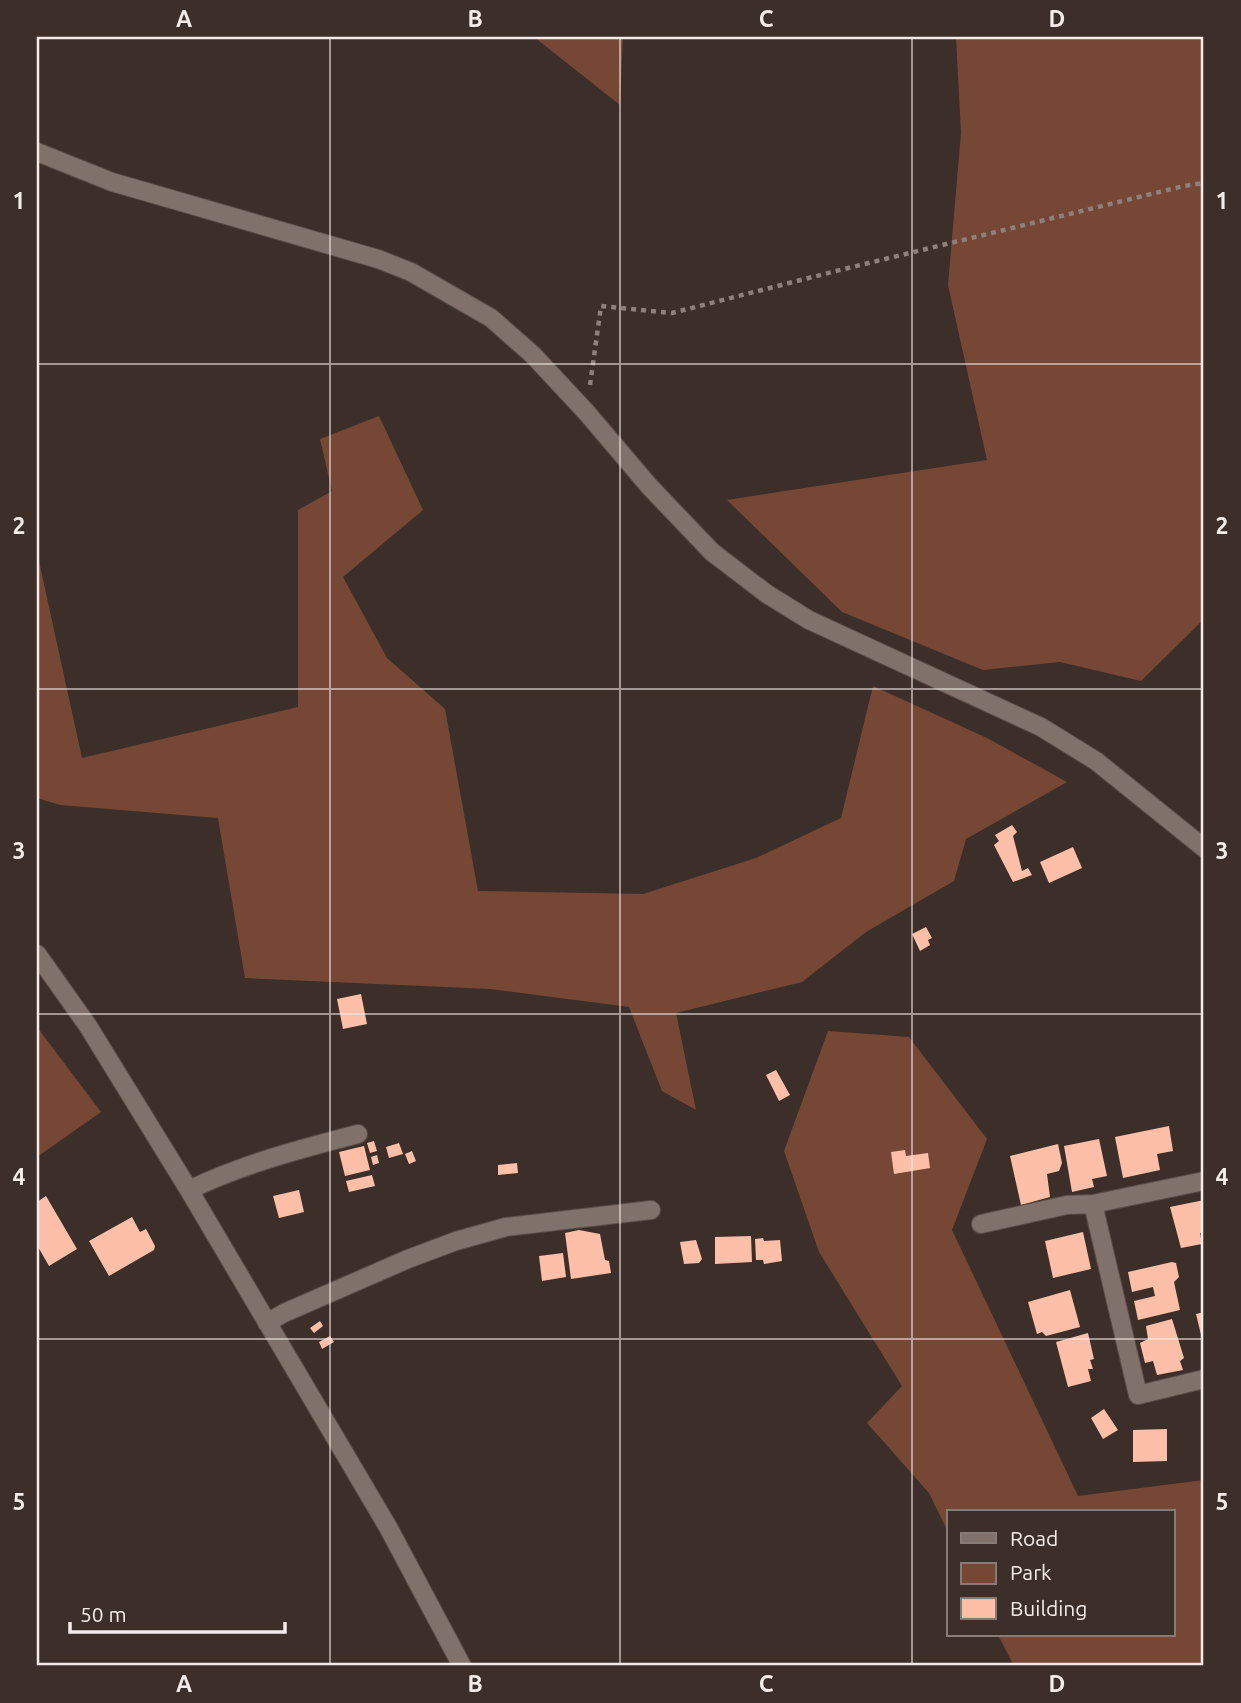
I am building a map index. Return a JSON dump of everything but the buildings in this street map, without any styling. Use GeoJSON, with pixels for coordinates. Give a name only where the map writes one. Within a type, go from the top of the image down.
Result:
{"type":"FeatureCollection","features":[{"type":"Feature","properties":{"kind":"street"},"geometry":{"type":"LineString","coordinates":[[37,152],[112,182],[378,259],[411,272],[491,318],[533,355],[649,486],[712,552],[767,594],[809,620],[1041,727],[1096,761],[1204,848]]}},
{"type":"Feature","properties":{"kind":"street"},"geometry":{"type":"LineString","coordinates":[[37,954],[88,1027],[189,1190],[388,1527],[462,1666]]}},
{"type":"Feature","properties":{"kind":"street"},"geometry":{"type":"LineString","coordinates":[[189,1190],[275,1156],[358,1134]]}},
{"type":"Feature","properties":{"kind":"street"},"geometry":{"type":"LineString","coordinates":[[981,1224],[1067,1205],[1093,1204],[1204,1181]]}},
{"type":"Feature","properties":{"kind":"street"},"geometry":{"type":"LineString","coordinates":[[1093,1204],[1138,1395],[1204,1379]]}},
{"type":"Feature","properties":{"kind":"street"},"geometry":{"type":"LineString","coordinates":[[267,1323],[408,1259],[456,1241],[506,1227],[651,1210]]}},
{"type":"Feature","properties":{"kind":"path"},"geometry":{"type":"LineString","coordinates":[[587,413],[601,306],[672,313],[862,264],[1204,183]]}},
{"type":"Feature","properties":{"kind":"green space"},"geometry":{"type":"Polygon","coordinates":[[[534,37],[623,37],[620,105],[534,37]]]}},
{"type":"Feature","properties":{"kind":"green space"},"geometry":{"type":"Polygon","coordinates":[[[956,37],[1204,37],[1204,619],[1141,681],[1060,662],[983,670],[842,612],[727,500],[987,460],[948,285],[961,133],[956,37]]]}},
{"type":"Feature","properties":{"kind":"green space"},"geometry":{"type":"Polygon","coordinates":[[[379,416],[423,510],[343,577],[387,658],[445,709],[478,891],[643,894],[756,858],[841,818],[873,686],[987,738],[1067,782],[966,839],[954,881],[866,932],[802,982],[676,1013],[696,1110],[662,1091],[629,1007],[490,989],[245,978],[218,818],[60,805],[37,798],[37,552],[82,758],[298,707],[298,510],[332,491],[320,439],[379,416]]]}},
{"type":"Feature","properties":{"kind":"green space"},"geometry":{"type":"Polygon","coordinates":[[[37,1027],[101,1112],[37,1157],[37,1027]]]}},
{"type":"Feature","properties":{"kind":"green space"},"geometry":{"type":"Polygon","coordinates":[[[828,1031],[909,1037],[987,1139],[952,1230],[1078,1496],[1204,1480],[1204,1666],[1014,1666],[999,1636],[1174,1636],[1174,1510],[947,1510],[947,1530],[929,1493],[867,1423],[902,1386],[819,1252],[784,1151],[828,1031]]]}}]}
